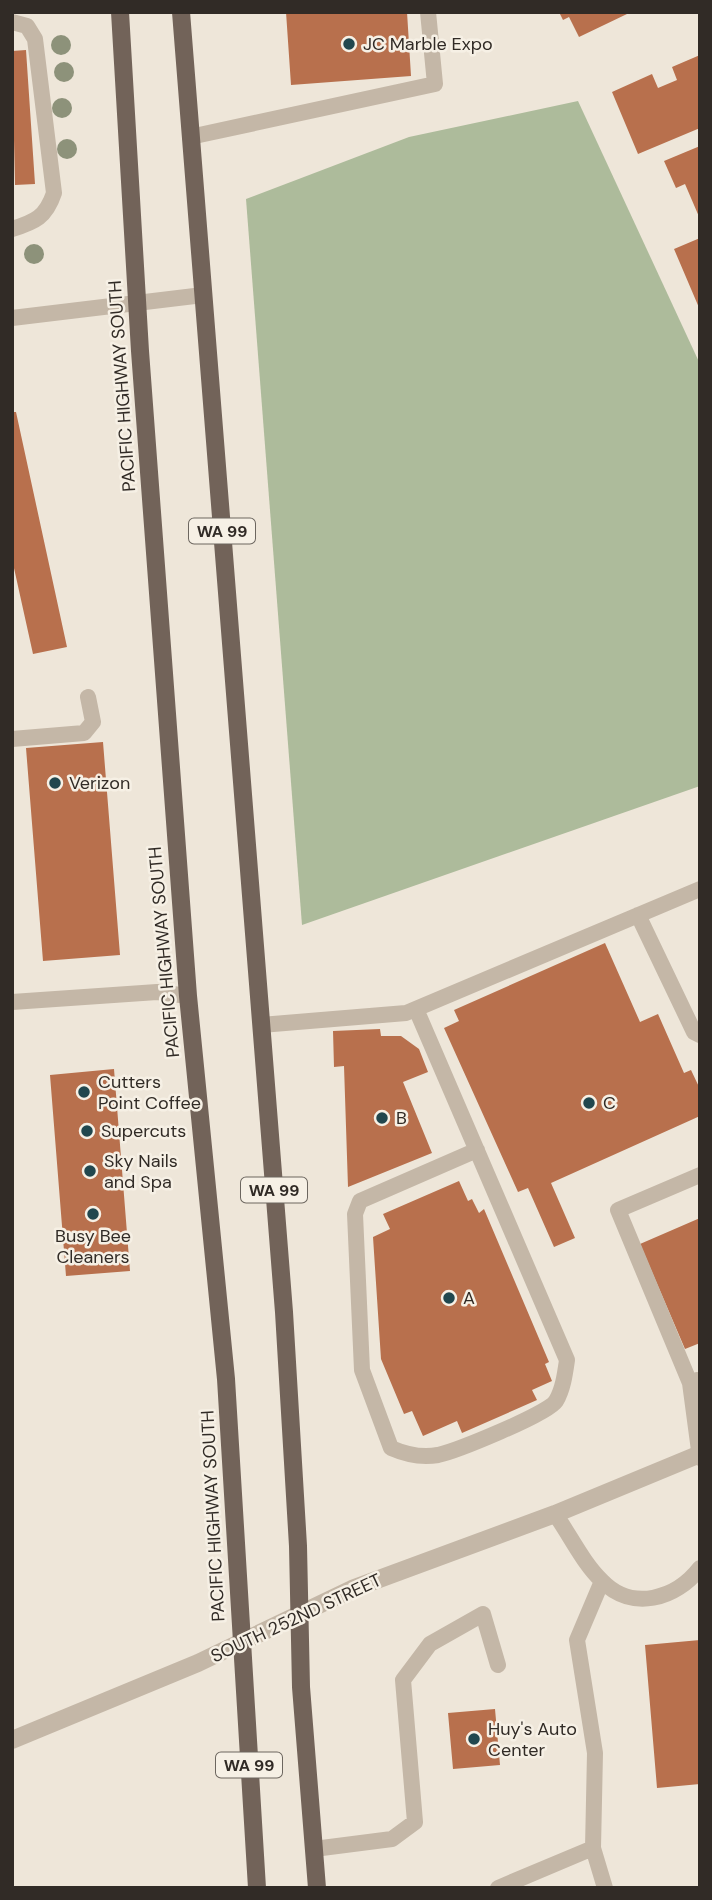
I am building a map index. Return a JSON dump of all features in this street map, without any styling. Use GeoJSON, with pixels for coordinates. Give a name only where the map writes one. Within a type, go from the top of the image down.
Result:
{"type":"FeatureCollection","features":[{"type":"Feature","properties":{"kind":"main road","name":"PACIFIC HIGHWAY SOUTH"},"geometry":{"type":"LineString","coordinates":[[120,12],[136,302],[188,996],[226,1379],[257,1888]]}},
{"type":"Feature","properties":{"kind":"main road","name":"WA 99"},"geometry":{"type":"LineString","coordinates":[[181,12],[284,1312],[302,1687],[317,1888]]}},
{"type":"Feature","properties":{"kind":"street","name":"SOUTH 252ND STREET"},"geometry":{"type":"LineString","coordinates":[[12,1740],[241,1643],[352,1589],[555,1514],[700,1456]]}},
{"type":"Feature","properties":{"kind":"lane"},"geometry":{"type":"LineString","coordinates":[[190,137],[435,84],[428,12]]}},
{"type":"Feature","properties":{"kind":"lane"},"geometry":{"type":"LineString","coordinates":[[12,22],[27,26],[35,39],[54,193],[50,206],[39,221],[12,229]]}},
{"type":"Feature","properties":{"kind":"lane"},"geometry":{"type":"LineString","coordinates":[[12,318],[203,295]]}},
{"type":"Feature","properties":{"kind":"lane"},"geometry":{"type":"LineString","coordinates":[[12,738],[84,733],[93,722],[88,697]]}},
{"type":"Feature","properties":{"kind":"lane"},"geometry":{"type":"LineString","coordinates":[[261,1026],[406,1013],[700,888]]}},
{"type":"Feature","properties":{"kind":"lane"},"geometry":{"type":"LineString","coordinates":[[638,915],[694,1032],[700,1035]]}},
{"type":"Feature","properties":{"kind":"lane"},"geometry":{"type":"LineString","coordinates":[[12,1002],[157,992],[188,996]]}},
{"type":"Feature","properties":{"kind":"lane"},"geometry":{"type":"LineString","coordinates":[[416,1009],[477,1150],[567,1360],[564,1380],[555,1403],[537,1416],[439,1455],[411,1456],[391,1448],[362,1370],[355,1214],[360,1201],[477,1150]]}},
{"type":"Feature","properties":{"kind":"lane"},"geometry":{"type":"LineString","coordinates":[[700,1175],[618,1210],[695,1381],[700,1456]]}},
{"type":"Feature","properties":{"kind":"lane"},"geometry":{"type":"LineString","coordinates":[[555,1514],[601,1581],[626,1595],[655,1599],[673,1593],[689,1582],[700,1568]]}},
{"type":"Feature","properties":{"kind":"lane"},"geometry":{"type":"LineString","coordinates":[[601,1581],[577,1640],[595,1753],[593,1848],[605,1888]]}},
{"type":"Feature","properties":{"kind":"lane"},"geometry":{"type":"LineString","coordinates":[[314,1849],[392,1839],[415,1822],[403,1680],[430,1644],[482,1614],[498,1665]]}},
{"type":"Feature","properties":{"kind":"lane"},"geometry":{"type":"LineString","coordinates":[[498,1888],[593,1848]]}},
{"type":"Feature","properties":{"kind":"green space"},"geometry":{"type":"Polygon","coordinates":[[[578,101],[700,364],[700,786],[302,925],[246,199],[409,137],[578,101]]]}},
{"type":"Feature","properties":{"kind":"building","name":"JC Marble Expo"},"geometry":{"type":"Polygon","coordinates":[[[286,12],[407,12],[411,76],[291,85],[286,12]]]}},
{"type":"Feature","properties":{"kind":"building"},"geometry":{"type":"Polygon","coordinates":[[[559,12],[627,14],[579,37],[569,17],[563,20],[559,12]]]}},
{"type":"Feature","properties":{"kind":"building"},"geometry":{"type":"Polygon","coordinates":[[[26,50],[35,184],[15,185],[12,51],[26,50]]]}},
{"type":"Feature","properties":{"kind":"building"},"geometry":{"type":"Polygon","coordinates":[[[700,55],[700,128],[638,154],[612,92],[652,74],[658,88],[677,80],[672,67],[700,55]]]}},
{"type":"Feature","properties":{"kind":"building"},"geometry":{"type":"Polygon","coordinates":[[[700,146],[700,219],[685,184],[676,188],[664,161],[700,146]]]}},
{"type":"Feature","properties":{"kind":"building"},"geometry":{"type":"Polygon","coordinates":[[[700,238],[700,310],[674,249],[700,238]]]}},
{"type":"Feature","properties":{"kind":"building"},"geometry":{"type":"Polygon","coordinates":[[[12,412],[16,412],[67,647],[33,654],[12,559],[12,412]]]}},
{"type":"Feature","properties":{"kind":"building"},"geometry":{"type":"Polygon","coordinates":[[[103,742],[120,955],[43,961],[26,748],[103,742]]]}},
{"type":"Feature","properties":{"kind":"building","name":"C"},"geometry":{"type":"Polygon","coordinates":[[[605,943],[640,1022],[658,1014],[684,1073],[691,1070],[700,1089],[700,1116],[551,1183],[575,1238],[554,1247],[528,1188],[518,1192],[444,1028],[459,1021],[454,1010],[605,943]]]}},
{"type":"Feature","properties":{"kind":"building","name":"B"},"geometry":{"type":"Polygon","coordinates":[[[380,1029],[381,1036],[401,1036],[419,1049],[428,1072],[403,1082],[432,1153],[348,1187],[344,1066],[334,1067],[333,1031],[380,1029]]]}},
{"type":"Feature","properties":{"kind":"building"},"geometry":{"type":"Polygon","coordinates":[[[114,1069],[130,1271],[66,1276],[50,1075],[114,1069]]]}},
{"type":"Feature","properties":{"kind":"building","name":"A"},"geometry":{"type":"Polygon","coordinates":[[[459,1181],[468,1201],[472,1199],[479,1213],[484,1209],[549,1362],[545,1364],[552,1381],[532,1390],[537,1400],[462,1433],[457,1421],[423,1436],[412,1411],[404,1414],[381,1359],[373,1237],[390,1229],[383,1214],[459,1181]]]}},
{"type":"Feature","properties":{"kind":"building"},"geometry":{"type":"Polygon","coordinates":[[[700,1218],[700,1343],[685,1349],[640,1244],[700,1218]]]}},
{"type":"Feature","properties":{"kind":"building"},"geometry":{"type":"Polygon","coordinates":[[[700,1640],[700,1784],[657,1788],[645,1645],[700,1640]]]}},
{"type":"Feature","properties":{"kind":"building","name":"Huy's Auto Center"},"geometry":{"type":"Polygon","coordinates":[[[495,1709],[500,1765],[453,1769],[448,1713],[495,1709]]]}},
{"type":"Feature","properties":{"kind":"place","name":"JC Marble Expo"},"geometry":{"type":"Point","coordinates":[349,44]}},
{"type":"Feature","properties":{"kind":"place","name":"Verizon"},"geometry":{"type":"Point","coordinates":[55,783]}},
{"type":"Feature","properties":{"kind":"place","name":"Cutters Point Coffee"},"geometry":{"type":"Point","coordinates":[84,1092]}},
{"type":"Feature","properties":{"kind":"place","name":"C"},"geometry":{"type":"Point","coordinates":[589,1103]}},
{"type":"Feature","properties":{"kind":"place","name":"B"},"geometry":{"type":"Point","coordinates":[382,1118]}},
{"type":"Feature","properties":{"kind":"place","name":"Supercuts"},"geometry":{"type":"Point","coordinates":[87,1131]}},
{"type":"Feature","properties":{"kind":"place","name":"Sky Nails and Spa"},"geometry":{"type":"Point","coordinates":[90,1171]}},
{"type":"Feature","properties":{"kind":"place","name":"Busy Bee Cleaners"},"geometry":{"type":"Point","coordinates":[93,1214]}},
{"type":"Feature","properties":{"kind":"place","name":"A"},"geometry":{"type":"Point","coordinates":[449,1298]}},
{"type":"Feature","properties":{"kind":"place","name":"Huy's Auto Center"},"geometry":{"type":"Point","coordinates":[474,1739]}}]}
